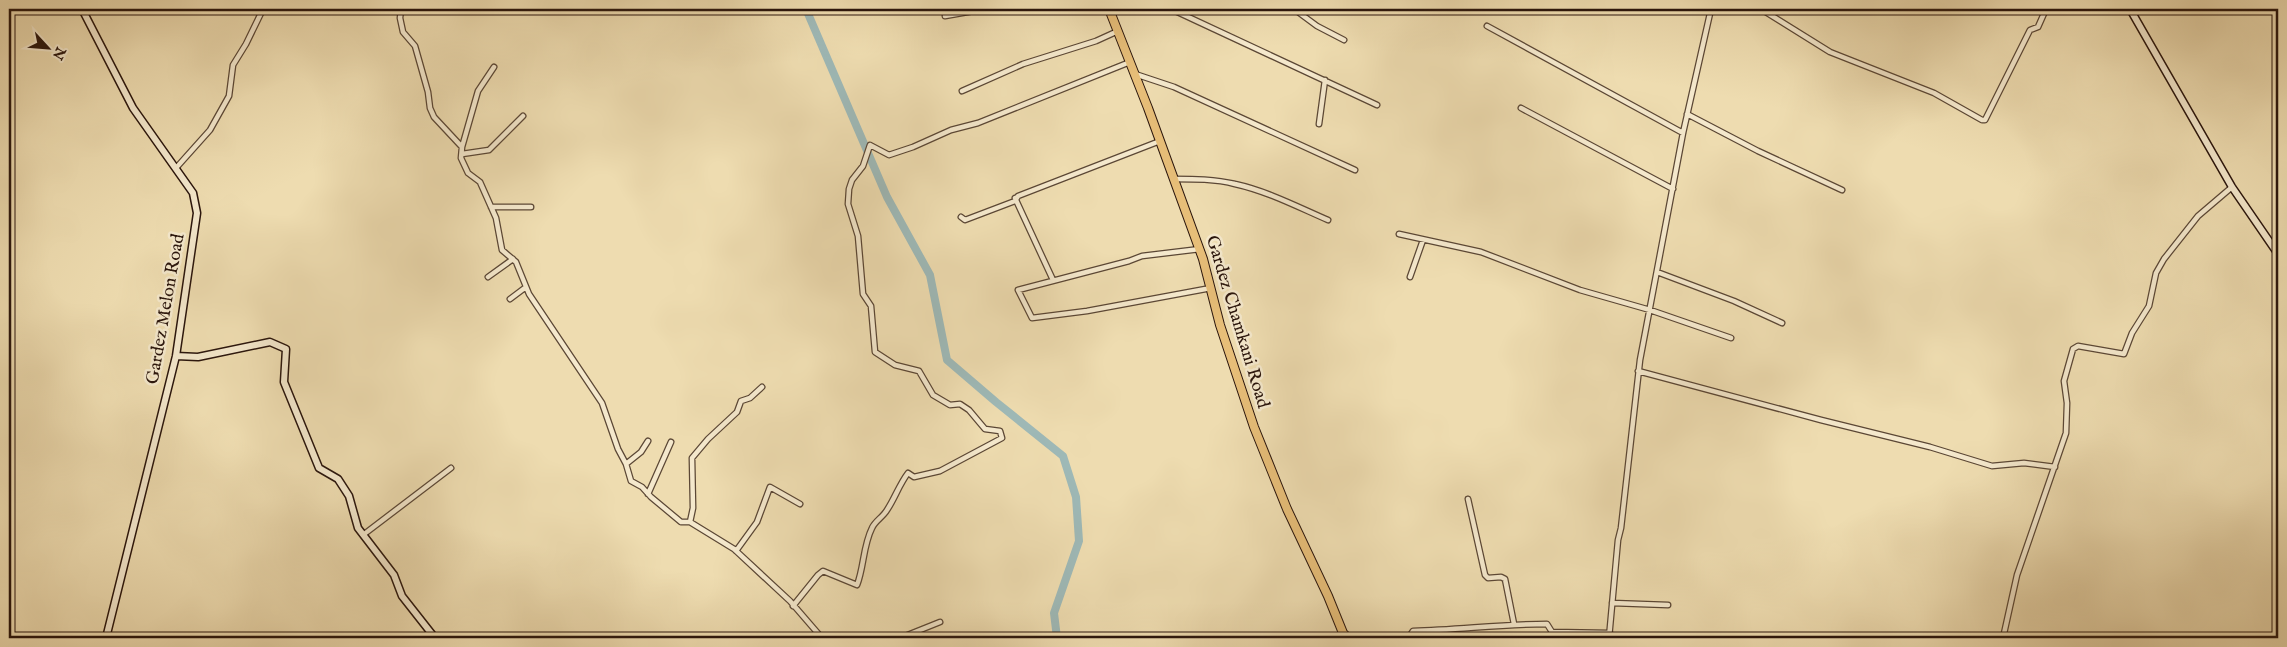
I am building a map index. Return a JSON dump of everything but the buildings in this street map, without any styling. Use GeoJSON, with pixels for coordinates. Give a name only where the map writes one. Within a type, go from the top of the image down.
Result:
{"type":"FeatureCollection","features":[{"type":"Feature","properties":{"kind":"highway","name":"Gardez Chamkani Road"},"geometry":{"type":"LineString","coordinates":[[1109,9],[1200,249],[1220,326],[1254,427],[1287,509],[1328,596],[1343,633],[1348,638]]}},
{"type":"Feature","properties":{"kind":"street","name":"Gardez Melon Road"},"geometry":{"type":"LineString","coordinates":[[82,9],[133,108],[193,192],[197,213],[176,356],[106,638]]}},
{"type":"Feature","properties":{"kind":"street"},"geometry":{"type":"LineString","coordinates":[[176,168],[210,130],[229,96],[233,65],[246,44],[263,9]]}},
{"type":"Feature","properties":{"kind":"street"},"geometry":{"type":"LineString","coordinates":[[401,9],[400,18],[403,32],[415,46],[428,92],[430,108],[434,117],[462,147]]}},
{"type":"Feature","properties":{"kind":"street"},"geometry":{"type":"LineString","coordinates":[[944,16],[985,9]]}},
{"type":"Feature","properties":{"kind":"street"},"geometry":{"type":"LineString","coordinates":[[1171,9],[1377,105]]}},
{"type":"Feature","properties":{"kind":"street"},"geometry":{"type":"LineString","coordinates":[[1294,9],[1300,10],[1317,26],[1344,40]]}},
{"type":"Feature","properties":{"kind":"street"},"geometry":{"type":"LineString","coordinates":[[1412,638],[1411,634],[1413,631],[1464,630],[1514,624],[1547,624],[1552,632],[1610,635],[1618,540],[1621,528],[1638,371],[1683,133],[1711,9]]}},
{"type":"Feature","properties":{"kind":"street"},"geometry":{"type":"LineString","coordinates":[[1761,9],[1830,52],[1934,93],[1985,120],[2030,30],[2038,27],[2046,9]]}},
{"type":"Feature","properties":{"kind":"street"},"geometry":{"type":"LineString","coordinates":[[2130,9],[2232,187],[2278,254]]}},
{"type":"Feature","properties":{"kind":"street"},"geometry":{"type":"LineString","coordinates":[[1487,26],[1683,133]]}},
{"type":"Feature","properties":{"kind":"street"},"geometry":{"type":"LineString","coordinates":[[962,91],[1023,64],[1096,41],[1118,31]]}},
{"type":"Feature","properties":{"kind":"street"},"geometry":{"type":"LineString","coordinates":[[794,606],[823,571],[857,585],[861,563],[872,527],[886,511],[908,473],[914,477],[940,471],[1002,438],[1000,431],[985,429],[969,410],[960,404],[950,405],[933,395],[919,371],[895,365],[875,352],[871,306],[863,294],[858,236],[848,204],[852,180],[863,166],[870,145],[889,155],[913,147],[951,130],[978,123],[1130,62]]}},
{"type":"Feature","properties":{"kind":"street"},"geometry":{"type":"LineString","coordinates":[[494,67],[478,91],[462,147],[462,154],[468,173],[480,182],[496,218],[502,250],[516,262],[526,287],[551,329],[571,355],[602,403],[631,481],[642,487],[681,522],[690,522],[736,551],[794,606],[822,638]]}},
{"type":"Feature","properties":{"kind":"street"},"geometry":{"type":"LineString","coordinates":[[1134,73],[1174,87],[1355,170]]}},
{"type":"Feature","properties":{"kind":"street"},"geometry":{"type":"LineString","coordinates":[[1320,124],[1325,80]]}},
{"type":"Feature","properties":{"kind":"street"},"geometry":{"type":"LineString","coordinates":[[1521,108],[1673,189]]}},
{"type":"Feature","properties":{"kind":"street"},"geometry":{"type":"LineString","coordinates":[[1688,114],[1758,152],[1842,190]]}},
{"type":"Feature","properties":{"kind":"street"},"geometry":{"type":"LineString","coordinates":[[462,154],[488,150],[523,116]]}},
{"type":"Feature","properties":{"kind":"street"},"geometry":{"type":"LineString","coordinates":[[961,217],[965,220],[1015,201],[1015,198],[1160,140]]}},
{"type":"Feature","properties":{"kind":"street"},"geometry":{"type":"LineString","coordinates":[[1174,179],[1197,179],[1243,186],[1285,201],[1328,220]]}},
{"type":"Feature","properties":{"kind":"street"},"geometry":{"type":"LineString","coordinates":[[2003,638],[2017,575],[2066,433],[2067,403],[2064,381],[2073,349],[2078,346],[2124,354],[2132,333],[2149,306],[2149,295],[2156,273],[2164,259],[2198,216],[2232,187]]}},
{"type":"Feature","properties":{"kind":"street"},"geometry":{"type":"LineString","coordinates":[[1015,198],[1053,280]]}},
{"type":"Feature","properties":{"kind":"street"},"geometry":{"type":"LineString","coordinates":[[491,207],[531,207]]}},
{"type":"Feature","properties":{"kind":"street"},"geometry":{"type":"LineString","coordinates":[[1399,234],[1481,252],[1580,290],[1650,310],[1731,338]]}},
{"type":"Feature","properties":{"kind":"street"},"geometry":{"type":"LineString","coordinates":[[1410,277],[1423,240]]}},
{"type":"Feature","properties":{"kind":"street"},"geometry":{"type":"LineString","coordinates":[[1200,249],[1142,256],[1018,290],[1032,318],[1087,311],[1211,288]]}},
{"type":"Feature","properties":{"kind":"street"},"geometry":{"type":"LineString","coordinates":[[488,277],[513,259]]}},
{"type":"Feature","properties":{"kind":"street"},"geometry":{"type":"LineString","coordinates":[[1657,272],[1734,301],[1782,323]]}},
{"type":"Feature","properties":{"kind":"street"},"geometry":{"type":"LineString","coordinates":[[510,299],[526,287]]}},
{"type":"Feature","properties":{"kind":"street"},"geometry":{"type":"LineString","coordinates":[[176,356],[198,357],[270,342],[286,349],[284,382],[319,468],[338,478],[349,496],[358,528],[394,574],[402,596],[435,638]]}},
{"type":"Feature","properties":{"kind":"street"},"geometry":{"type":"LineString","coordinates":[[1638,371],[1930,447],[1992,466],[2024,463],[2055,467]]}},
{"type":"Feature","properties":{"kind":"street"},"geometry":{"type":"LineString","coordinates":[[690,522],[692,508],[692,458],[708,439],[737,412],[741,401],[750,398],[762,387]]}},
{"type":"Feature","properties":{"kind":"street"},"geometry":{"type":"LineString","coordinates":[[626,464],[641,452],[648,440]]}},
{"type":"Feature","properties":{"kind":"street"},"geometry":{"type":"LineString","coordinates":[[648,494],[671,442]]}},
{"type":"Feature","properties":{"kind":"street"},"geometry":{"type":"LineString","coordinates":[[363,535],[451,468]]}},
{"type":"Feature","properties":{"kind":"street"},"geometry":{"type":"LineString","coordinates":[[736,551],[757,522],[770,487],[800,504]]}},
{"type":"Feature","properties":{"kind":"street"},"geometry":{"type":"LineString","coordinates":[[1468,500],[1485,575],[1488,578],[1501,577],[1505,579],[1514,624]]}},
{"type":"Feature","properties":{"kind":"street"},"geometry":{"type":"LineString","coordinates":[[1612,603],[1668,604]]}},
{"type":"Feature","properties":{"kind":"street"},"geometry":{"type":"LineString","coordinates":[[900,638],[940,622]]}},
{"type":"Feature","properties":{"kind":"waterway"},"geometry":{"type":"LineString","coordinates":[[806,9],[887,197],[930,275],[947,360],[1063,456],[1076,497],[1079,541],[1054,613],[1057,638]]}}]}
